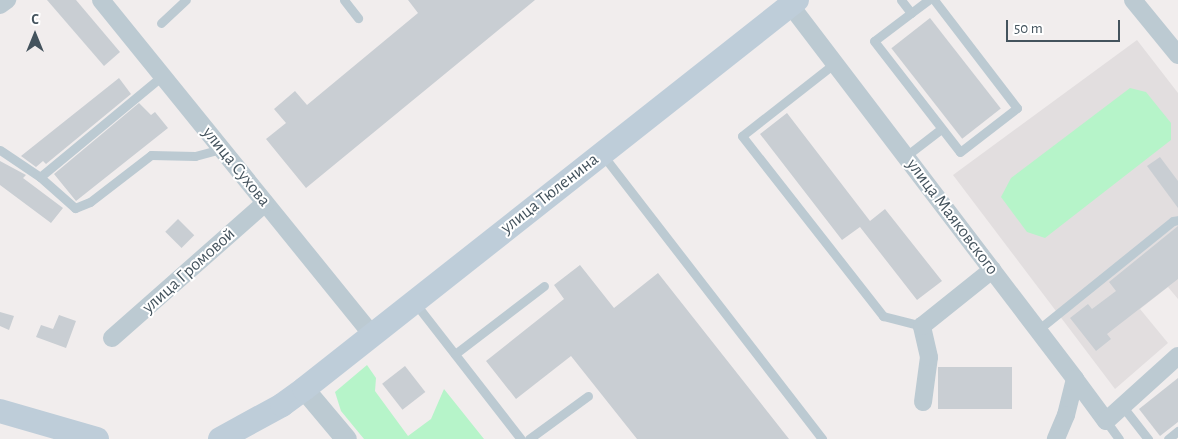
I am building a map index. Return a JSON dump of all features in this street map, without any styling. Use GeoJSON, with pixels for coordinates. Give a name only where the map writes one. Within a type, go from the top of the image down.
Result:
{"type":"FeatureCollection","features":[{"type":"Feature","properties":{"kind":"main road","name":"улица Тюленина"},"geometry":{"type":"LineString","coordinates":[[220,439],[282,405],[304,389],[371,334],[794,3]]}},
{"type":"Feature","properties":{"kind":"main road"},"geometry":{"type":"LineString","coordinates":[[0,411],[97,439]]}},
{"type":"Feature","properties":{"kind":"street"},"geometry":{"type":"LineString","coordinates":[[0,5],[7,0]]}},
{"type":"Feature","properties":{"kind":"street","name":"улица Сухова"},"geometry":{"type":"LineString","coordinates":[[101,0],[371,334]]}},
{"type":"Feature","properties":{"kind":"street"},"geometry":{"type":"LineString","coordinates":[[1133,0],[1178,55]]}},
{"type":"Feature","properties":{"kind":"street","name":"улица Маяковского"},"geometry":{"type":"LineString","coordinates":[[794,3],[835,64],[1106,421]]}},
{"type":"Feature","properties":{"kind":"street","name":"улица Громовой"},"geometry":{"type":"LineString","coordinates":[[112,338],[265,203]]}},
{"type":"Feature","properties":{"kind":"street"},"geometry":{"type":"LineString","coordinates":[[923,402],[929,357],[922,326],[992,270]]}},
{"type":"Feature","properties":{"kind":"street"},"geometry":{"type":"LineString","coordinates":[[1106,421],[1177,361]]}},
{"type":"Feature","properties":{"kind":"street"},"geometry":{"type":"LineString","coordinates":[[1056,439],[1066,415],[1075,379]]}},
{"type":"Feature","properties":{"kind":"street"},"geometry":{"type":"LineString","coordinates":[[304,389],[346,439]]}},
{"type":"Feature","properties":{"kind":"lane"},"geometry":{"type":"LineString","coordinates":[[161,22],[186,0]]}},
{"type":"Feature","properties":{"kind":"lane"},"geometry":{"type":"LineString","coordinates":[[344,0],[358,18]]}},
{"type":"Feature","properties":{"kind":"lane"},"geometry":{"type":"LineString","coordinates":[[901,0],[911,13]]}},
{"type":"Feature","properties":{"kind":"lane"},"geometry":{"type":"LineString","coordinates":[[928,0],[874,41],[960,152],[1017,108],[934,0]]}},
{"type":"Feature","properties":{"kind":"lane"},"geometry":{"type":"LineString","coordinates":[[835,64],[742,136],[883,316],[922,326]]}},
{"type":"Feature","properties":{"kind":"lane"},"geometry":{"type":"LineString","coordinates":[[40,176],[162,76]]}},
{"type":"Feature","properties":{"kind":"lane"},"geometry":{"type":"LineString","coordinates":[[906,156],[941,128]]}},
{"type":"Feature","properties":{"kind":"lane"},"geometry":{"type":"LineString","coordinates":[[0,150],[40,176],[75,208],[81,208],[151,156],[195,156],[221,149]]}},
{"type":"Feature","properties":{"kind":"lane"},"geometry":{"type":"LineString","coordinates":[[602,153],[822,439]]}},
{"type":"Feature","properties":{"kind":"lane"},"geometry":{"type":"LineString","coordinates":[[1038,329],[1173,221],[1178,220]]}},
{"type":"Feature","properties":{"kind":"lane"},"geometry":{"type":"LineString","coordinates":[[455,354],[544,286]]}},
{"type":"Feature","properties":{"kind":"lane"},"geometry":{"type":"LineString","coordinates":[[413,301],[521,439]]}},
{"type":"Feature","properties":{"kind":"lane"},"geometry":{"type":"LineString","coordinates":[[529,439],[588,396]]}},
{"type":"Feature","properties":{"kind":"lane"},"geometry":{"type":"LineString","coordinates":[[1123,406],[1148,439]]}},
{"type":"Feature","properties":{"kind":"lane"},"geometry":{"type":"LineString","coordinates":[[1106,421],[1119,439]]}},
{"type":"Feature","properties":{"kind":"lane"},"geometry":{"type":"LineString","coordinates":[[1168,439],[1178,431]]}},
{"type":"Feature","properties":{"kind":"shaded area"},"geometry":{"type":"Polygon","coordinates":[[[1137,40],[1178,93],[1178,299],[1168,287],[1140,309],[1168,343],[1115,389],[953,175],[1137,40]]]}},
{"type":"Feature","properties":{"kind":"green space"},"geometry":{"type":"Polygon","coordinates":[[[1130,88],[1146,92],[1171,123],[1171,140],[1045,238],[1027,232],[1001,197],[1011,178],[1130,88]]]}},
{"type":"Feature","properties":{"kind":"green space"},"geometry":{"type":"Polygon","coordinates":[[[367,365],[376,378],[375,391],[408,436],[431,419],[444,389],[484,439],[364,439],[341,411],[335,392],[367,365]]]}},
{"type":"Feature","properties":{"kind":"building"},"geometry":{"type":"Polygon","coordinates":[[[47,0],[76,0],[120,52],[104,66],[47,0]]]}},
{"type":"Feature","properties":{"kind":"building"},"geometry":{"type":"Polygon","coordinates":[[[408,0],[535,0],[306,188],[266,139],[286,123],[274,109],[295,91],[307,105],[418,13],[408,0]]]}},
{"type":"Feature","properties":{"kind":"building"},"geometry":{"type":"Polygon","coordinates":[[[930,18],[1001,109],[962,139],[891,48],[930,18]]]}},
{"type":"Feature","properties":{"kind":"building"},"geometry":{"type":"Polygon","coordinates":[[[119,78],[131,94],[46,164],[43,161],[36,167],[21,156],[119,78]]]}},
{"type":"Feature","properties":{"kind":"building"},"geometry":{"type":"Polygon","coordinates":[[[139,103],[151,115],[155,112],[168,128],[76,201],[54,174],[139,103]]]}},
{"type":"Feature","properties":{"kind":"building"},"geometry":{"type":"Polygon","coordinates":[[[787,113],[870,221],[885,209],[942,281],[917,300],[860,227],[842,240],[760,134],[787,113]]]}},
{"type":"Feature","properties":{"kind":"building"},"geometry":{"type":"Polygon","coordinates":[[[1160,157],[1178,181],[1178,208],[1147,166],[1160,157]]]}},
{"type":"Feature","properties":{"kind":"building"},"geometry":{"type":"Polygon","coordinates":[[[0,161],[26,175],[23,178],[63,208],[51,223],[0,185],[0,161]]]}},
{"type":"Feature","properties":{"kind":"building"},"geometry":{"type":"Polygon","coordinates":[[[178,219],[194,235],[182,248],[165,232],[178,219]]]}},
{"type":"Feature","properties":{"kind":"building"},"geometry":{"type":"Polygon","coordinates":[[[1178,226],[1178,279],[1107,334],[1111,339],[1096,351],[1070,318],[1088,304],[1092,309],[1116,291],[1109,282],[1178,226]]]}},
{"type":"Feature","properties":{"kind":"building"},"geometry":{"type":"Polygon","coordinates":[[[580,265],[614,308],[658,273],[789,439],[637,439],[571,356],[516,399],[486,361],[564,299],[554,285],[580,265]]]}},
{"type":"Feature","properties":{"kind":"building"},"geometry":{"type":"Polygon","coordinates":[[[0,312],[14,316],[9,330],[0,326],[0,312]]]}},
{"type":"Feature","properties":{"kind":"building"},"geometry":{"type":"Polygon","coordinates":[[[59,315],[76,321],[66,348],[36,337],[41,325],[53,329],[59,315]]]}},
{"type":"Feature","properties":{"kind":"building"},"geometry":{"type":"Polygon","coordinates":[[[405,366],[425,392],[402,410],[382,384],[405,366]]]}},
{"type":"Feature","properties":{"kind":"building"},"geometry":{"type":"Polygon","coordinates":[[[938,367],[1012,367],[1012,409],[938,409],[938,367]]]}},
{"type":"Feature","properties":{"kind":"building"},"geometry":{"type":"Polygon","coordinates":[[[1178,378],[1178,422],[1160,436],[1139,409],[1178,378]]]}}]}
